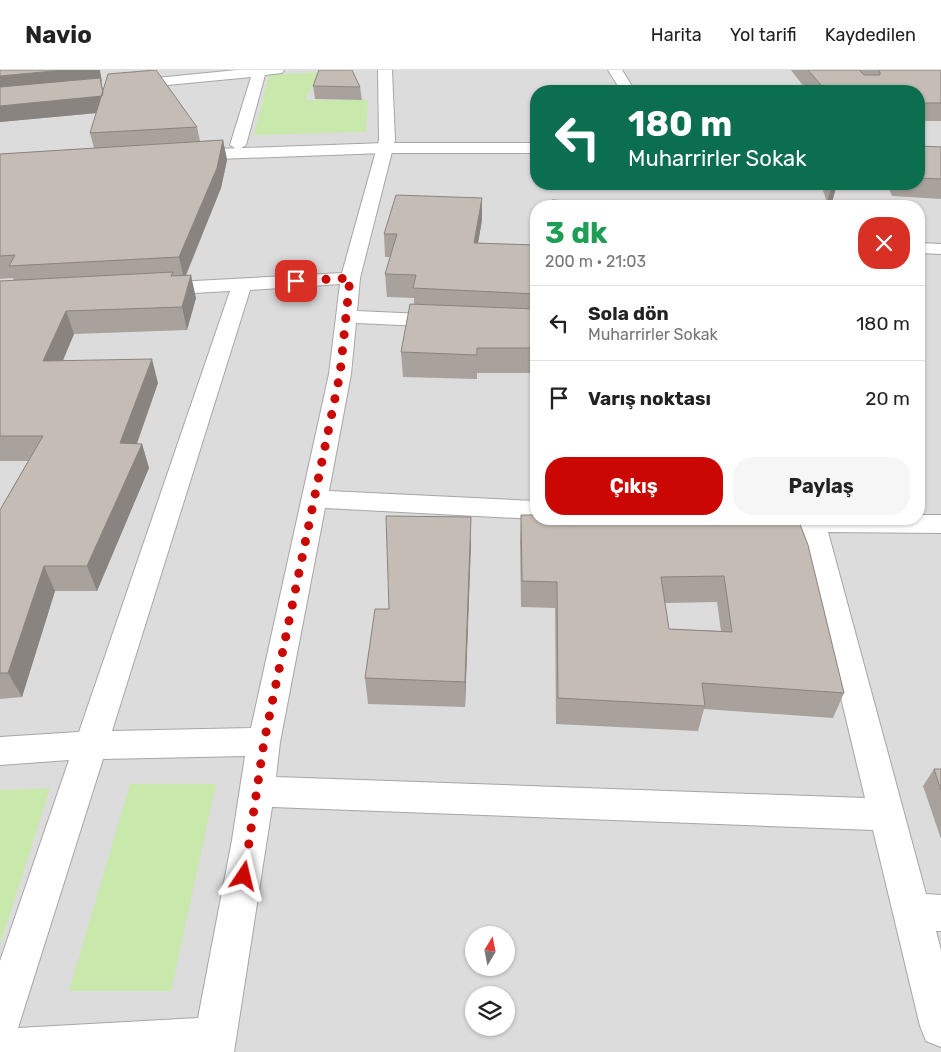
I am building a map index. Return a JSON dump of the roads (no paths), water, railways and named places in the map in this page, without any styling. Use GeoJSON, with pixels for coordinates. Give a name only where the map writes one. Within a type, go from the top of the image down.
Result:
{"type":"FeatureCollection","features":[{"type":"Feature","properties":{"kind":"street"},"geometry":{"type":"LineString","coordinates":[[112,87],[276,70]]}},
{"type":"Feature","properties":{"kind":"street"},"geometry":{"type":"LineString","coordinates":[[0,1050],[214,1045],[264,742],[340,374],[350,278],[386,144],[385,70]]}},
{"type":"Feature","properties":{"kind":"street"},"geometry":{"type":"LineString","coordinates":[[615,70],[624,85]]}},
{"type":"Feature","properties":{"kind":"street"},"geometry":{"type":"LineString","coordinates":[[238,145],[259,72]]}},
{"type":"Feature","properties":{"kind":"street"},"geometry":{"type":"LineString","coordinates":[[530,140],[386,144],[177,152],[238,145],[386,144],[530,148]]}},
{"type":"Feature","properties":{"kind":"street"},"geometry":{"type":"LineString","coordinates":[[925,248],[941,249]]}},
{"type":"Feature","properties":{"kind":"street"},"geometry":{"type":"LineString","coordinates":[[136,290],[350,278]]}},
{"type":"Feature","properties":{"kind":"street"},"geometry":{"type":"LineString","coordinates":[[0,1022],[242,284]]}},
{"type":"Feature","properties":{"kind":"street"},"geometry":{"type":"LineString","coordinates":[[346,317],[460,322]]}},
{"type":"Feature","properties":{"kind":"street"},"geometry":{"type":"LineString","coordinates":[[313,499],[530,510]]}},
{"type":"Feature","properties":{"kind":"street"},"geometry":{"type":"LineString","coordinates":[[925,524],[941,524]]}},
{"type":"Feature","properties":{"kind":"street"},"geometry":{"type":"LineString","coordinates":[[813,525],[887,816],[926,912],[941,1026]]}},
{"type":"Feature","properties":{"kind":"street"},"geometry":{"type":"LineString","coordinates":[[0,751],[92,745],[264,742]]}},
{"type":"Feature","properties":{"kind":"street"},"geometry":{"type":"LineString","coordinates":[[257,792],[887,816]]}}]}
